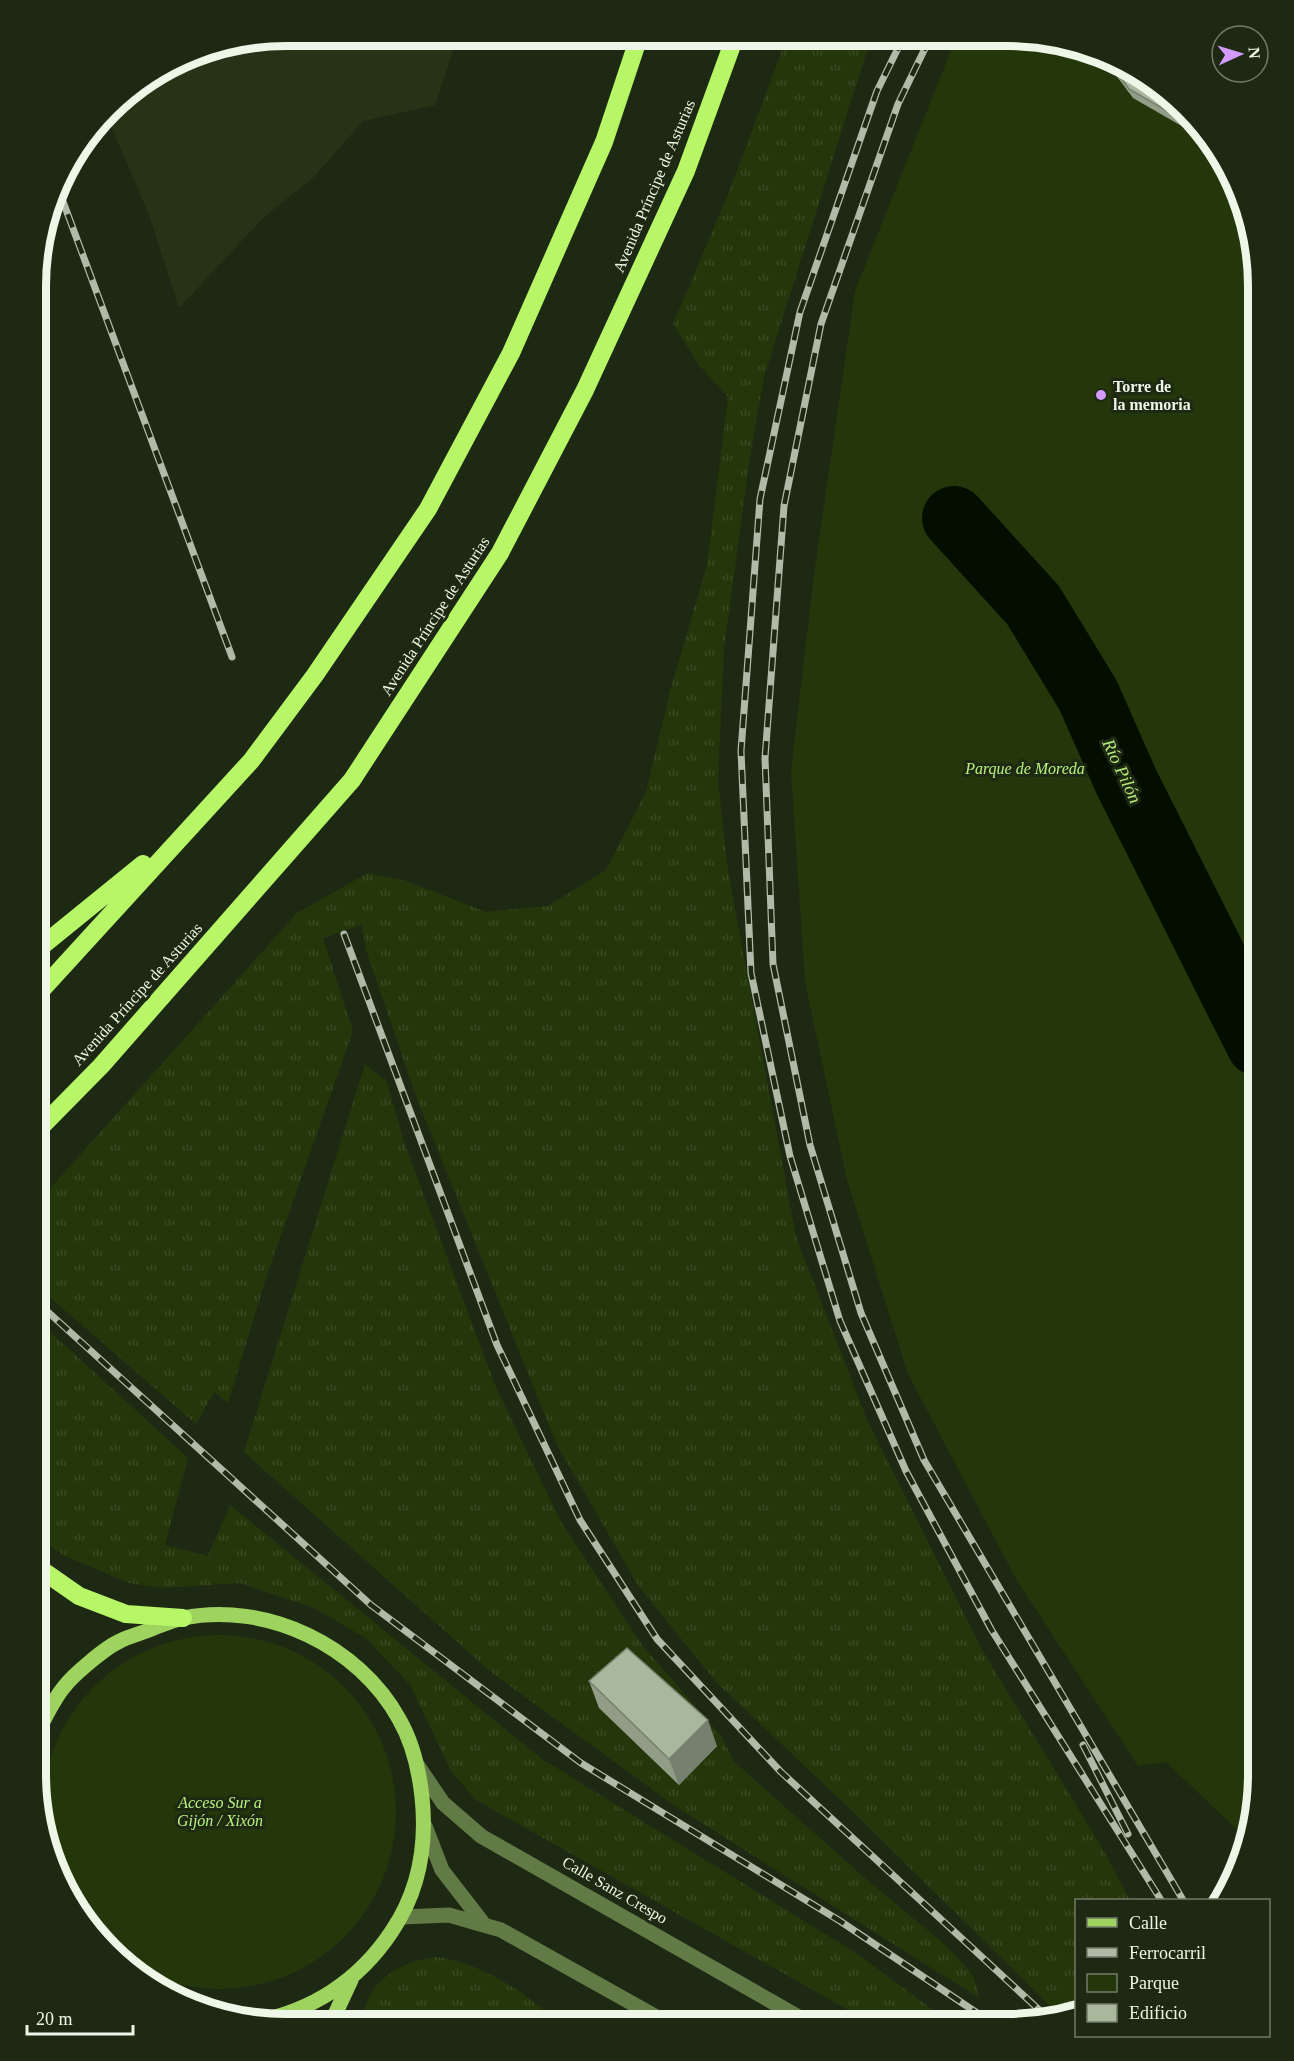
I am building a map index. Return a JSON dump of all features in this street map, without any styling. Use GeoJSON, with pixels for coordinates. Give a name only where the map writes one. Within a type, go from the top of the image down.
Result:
{"type":"FeatureCollection","features":[{"type":"Feature","properties":{"kind":"highway"},"geometry":{"type":"LineString","coordinates":[[46,985],[258,751],[315,675],[428,508],[511,353],[604,142],[636,46]]}},
{"type":"Feature","properties":{"kind":"highway","name":"Avenida Príncipe de Asturias"},"geometry":{"type":"LineString","coordinates":[[46,1122],[101,1066],[352,780],[500,553],[585,390],[686,171],[732,46]]}},
{"type":"Feature","properties":{"kind":"highway"},"geometry":{"type":"LineString","coordinates":[[46,943],[191,825]]}},
{"type":"Feature","properties":{"kind":"highway"},"geometry":{"type":"LineString","coordinates":[[46,1573],[79,1596],[126,1614],[183,1618]]}},
{"type":"Feature","properties":{"kind":"main road"},"geometry":{"type":"LineString","coordinates":[[46,1717],[64,1686],[118,1642],[183,1618],[234,1614],[283,1624],[330,1646],[369,1678],[399,1719],[418,1766],[425,1826],[418,1873],[402,1917],[380,1950],[352,1978],[317,2002],[288,2014]]}},
{"type":"Feature","properties":{"kind":"main road"},"geometry":{"type":"LineString","coordinates":[[335,2014],[352,1978]]}},
{"type":"Feature","properties":{"kind":"street","name":"Calle Sanz Crespo"},"geometry":{"type":"LineString","coordinates":[[418,1766],[443,1803],[481,1836],[793,2014]]}},
{"type":"Feature","properties":{"kind":"street"},"geometry":{"type":"LineString","coordinates":[[425,1826],[442,1870],[483,1923]]}},
{"type":"Feature","properties":{"kind":"street"},"geometry":{"type":"LineString","coordinates":[[402,1917],[449,1915],[501,1930],[651,2014]]}},
{"type":"Feature","properties":{"kind":"shaded area"},"geometry":{"type":"Polygon","coordinates":[[[455,46],[435,105],[363,121],[314,177],[265,216],[179,308],[149,215],[110,124],[140,96],[180,71],[209,59],[240,51],[271,47],[455,46]]]}},
{"type":"Feature","properties":{"kind":"green space"},"geometry":{"type":"Polygon","coordinates":[[[784,46],[868,46],[764,377],[749,464],[724,649],[718,781],[728,871],[796,1237],[868,1422],[981,1648],[1105,1853],[1129,1899],[1075,1899],[1075,2004],[1054,2010],[848,1807],[717,1683],[639,1587],[557,1445],[417,1099],[366,950],[362,925],[323,938],[353,1031],[267,1275],[228,1403],[214,1392],[196,1424],[46,1294],[46,1193],[297,913],[368,873],[406,881],[486,912],[548,906],[606,870],[646,792],[670,691],[707,565],[728,397],[699,365],[673,324],[729,192],[784,46]]]}},
{"type":"Feature","properties":{"kind":"green space","name":"Parque de Moreda"},"geometry":{"type":"Polygon","coordinates":[[[953,46],[1007,46],[1054,51],[1085,59],[1114,71],[1141,87],[1166,106],[1188,128],[1207,153],[1223,180],[1235,209],[1243,240],[1248,287],[1248,1774],[1240,1832],[1166,1762],[1138,1766],[1016,1579],[908,1374],[847,1180],[805,982],[791,771],[814,574],[855,291],[953,46]]]}},
{"type":"Feature","properties":{"kind":"green space"},"geometry":{"type":"Polygon","coordinates":[[[365,1064],[387,1082],[404,1142],[495,1385],[561,1522],[643,1646],[721,1736],[733,1759],[730,1758],[866,1879],[944,1944],[974,1978],[979,1998],[675,1806],[491,1672],[244,1452],[365,1064]]]}},
{"type":"Feature","properties":{"kind":"green space"},"geometry":{"type":"Polygon","coordinates":[[[46,1328],[188,1458],[165,1545],[208,1556],[230,1505],[542,1759],[859,1955],[938,2014],[855,2014],[476,1800],[451,1771],[411,1686],[366,1638],[314,1608],[240,1583],[161,1588],[129,1583],[63,1555],[46,1542],[46,1328]]]}},
{"type":"Feature","properties":{"kind":"green space","name":"Acceso Sur a Gijón / Xixón"},"geometry":{"type":"Polygon","coordinates":[[[202,1636],[236,1636],[254,1638],[287,1648],[317,1665],[344,1687],[366,1714],[383,1744],[393,1777],[395,1795],[393,1847],[383,1880],[366,1910],[344,1937],[317,1959],[287,1976],[254,1986],[202,1988],[168,1982],[153,1974],[128,1955],[96,1921],[71,1881],[59,1852],[51,1821],[46,1773],[55,1744],[63,1728],[82,1700],[107,1675],[135,1656],[168,1642],[202,1636]]]}},
{"type":"Feature","properties":{"kind":"green space"},"geometry":{"type":"Polygon","coordinates":[[[435,1957],[451,1960],[485,1972],[518,1990],[547,2014],[364,2014],[369,1997],[376,1986],[396,1970],[435,1957]]]}},
{"type":"Feature","properties":{"kind":"building"},"geometry":{"type":"Polygon","coordinates":[[[1117,73],[1154,96],[1176,116],[1129,89],[1117,73]]]}},
{"type":"Feature","properties":{"kind":"building"},"geometry":{"type":"Polygon","coordinates":[[[627,1648],[708,1720],[669,1759],[589,1681],[627,1648]]]}},
{"type":"Feature","properties":{"kind":"waterway","name":"Río Pilón"},"geometry":{"type":"LineString","coordinates":[[954,518],[1033,605],[1088,695],[1126,781],[1248,1024]]}},
{"type":"Feature","properties":{"kind":"railway"},"geometry":{"type":"LineString","coordinates":[[899,46],[877,91],[800,312],[760,499],[741,751],[751,973],[790,1156],[840,1321],[906,1471],[991,1629],[1160,1899]]}},
{"type":"Feature","properties":{"kind":"railway"},"geometry":{"type":"LineString","coordinates":[[926,46],[898,104],[821,324],[784,506],[765,758],[773,964],[810,1145],[861,1313],[924,1460],[1182,1899]]}},
{"type":"Feature","properties":{"kind":"railway"},"geometry":{"type":"LineString","coordinates":[[63,201],[232,657]]}},
{"type":"Feature","properties":{"kind":"railway"},"geometry":{"type":"LineString","coordinates":[[344,934],[497,1345],[580,1520],[657,1639],[781,1772],[1041,2012]]}},
{"type":"Feature","properties":{"kind":"railway"},"geometry":{"type":"LineString","coordinates":[[46,1310],[371,1605],[581,1763],[840,1921],[979,2014]]}},
{"type":"Feature","properties":{"kind":"railway"},"geometry":{"type":"LineString","coordinates":[[1083,1745],[1128,1834]]}},
{"type":"Feature","properties":{"kind":"place","name":"Torre de la memoria"},"geometry":{"type":"Point","coordinates":[1101,395]}}]}
